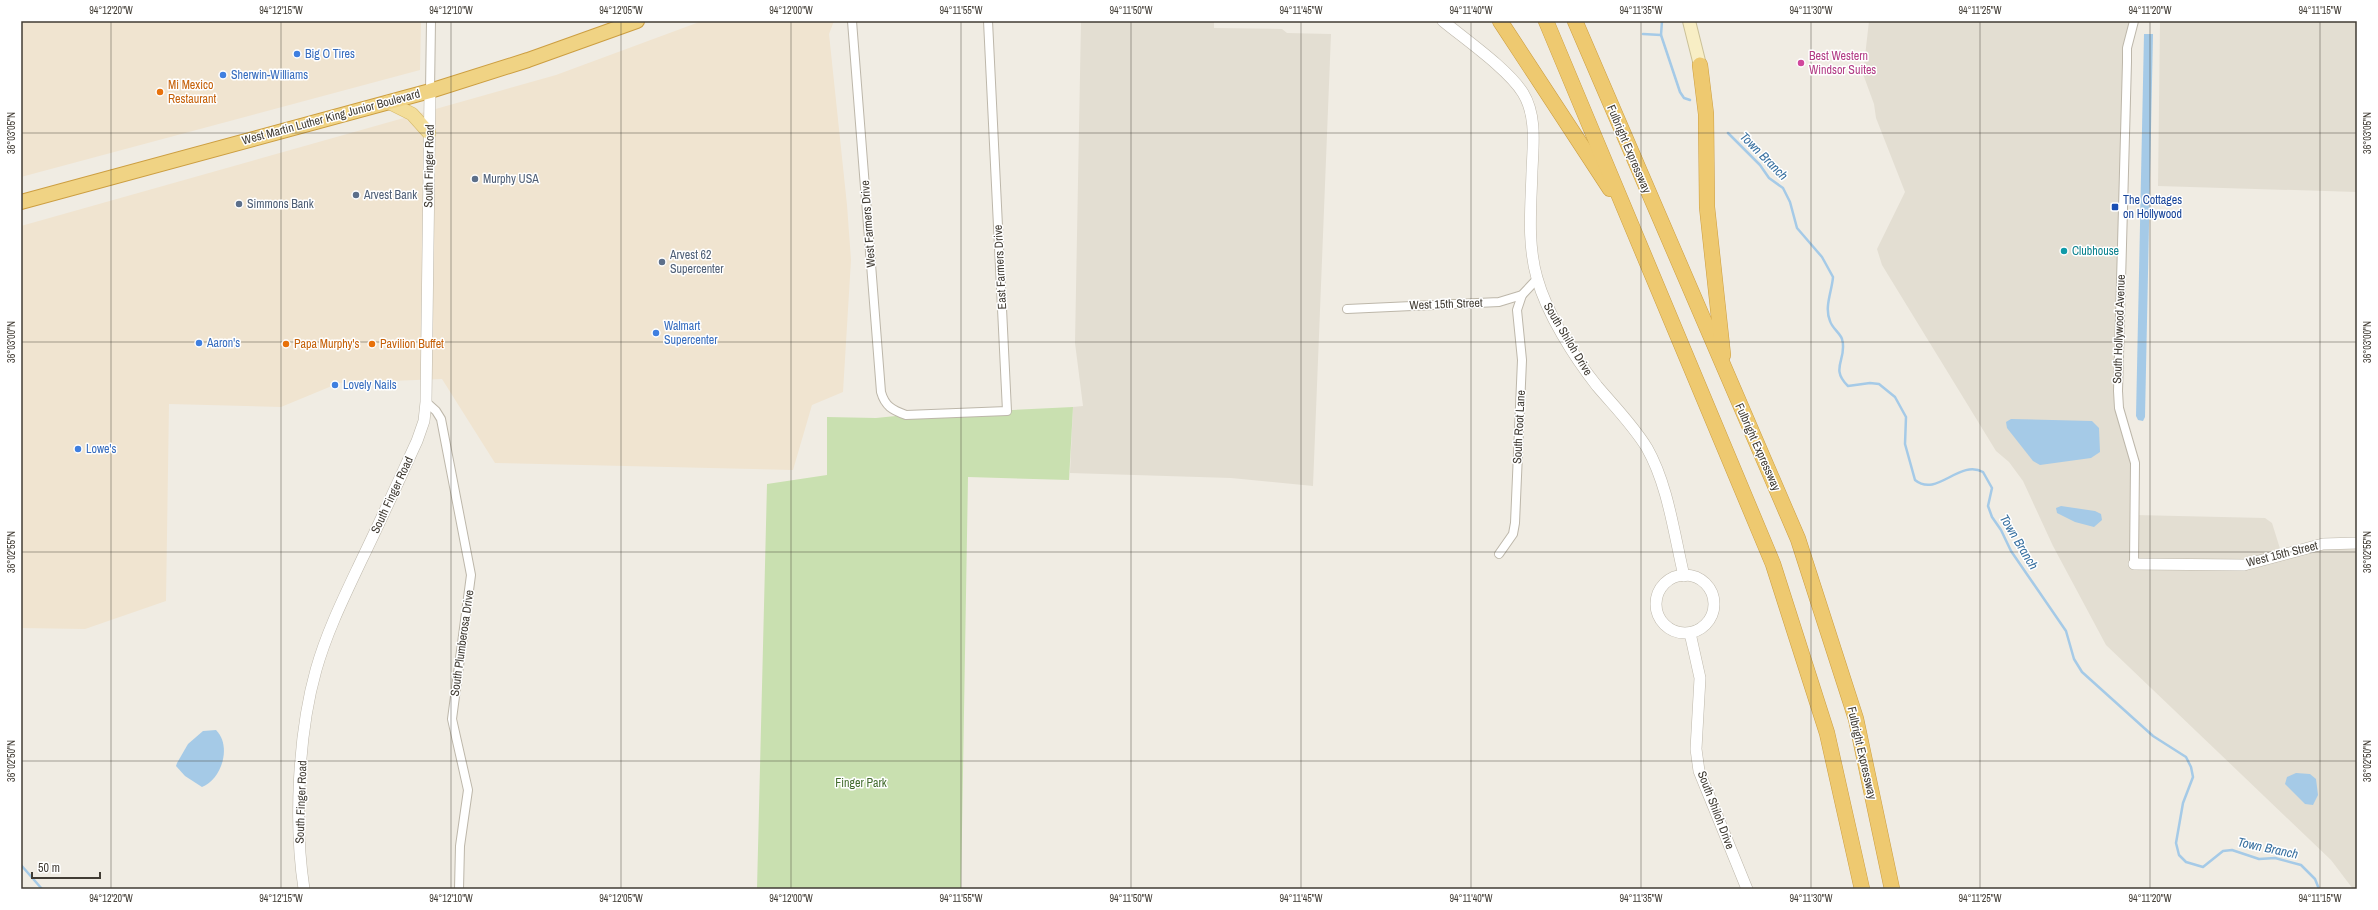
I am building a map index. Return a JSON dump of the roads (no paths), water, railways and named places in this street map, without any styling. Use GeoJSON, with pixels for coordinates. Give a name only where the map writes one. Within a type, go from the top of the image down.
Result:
{"type":"FeatureCollection","features":[{"type":"Feature","properties":{"kind":"highway","name":"West Martin Luther King Junior Boulevard"},"geometry":{"type":"LineString","coordinates":[[21,202],[430,91],[535,58],[637,21]]}},
{"type":"Feature","properties":{"kind":"highway"},"geometry":{"type":"LineString","coordinates":[[1500,21],[1633,224]]}},
{"type":"Feature","properties":{"kind":"highway"},"geometry":{"type":"LineString","coordinates":[[1546,21],[1633,224],[1773,564],[1827,733],[1862,889]]}},
{"type":"Feature","properties":{"kind":"highway","name":"Fulbright Expressway"},"geometry":{"type":"LineString","coordinates":[[1575,21],[1798,539],[1856,719],[1892,889]]}},
{"type":"Feature","properties":{"kind":"highway"},"geometry":{"type":"LineString","coordinates":[[1700,65],[1706,114],[1707,207],[1724,370]]}},
{"type":"Feature","properties":{"kind":"main road"},"geometry":{"type":"LineString","coordinates":[[1689,21],[1700,65]]}},
{"type":"Feature","properties":{"kind":"main road"},"geometry":{"type":"LineString","coordinates":[[388,102],[412,114],[429,132]]}},
{"type":"Feature","properties":{"kind":"street"},"geometry":{"type":"LineString","coordinates":[[430,91],[431,21]]}},
{"type":"Feature","properties":{"kind":"street","name":"West Farmers Drive"},"geometry":{"type":"LineString","coordinates":[[852,21],[881,392],[884,402],[893,410],[906,415]]}},
{"type":"Feature","properties":{"kind":"street","name":"East Farmers Drive"},"geometry":{"type":"LineString","coordinates":[[906,415],[1007,411],[988,21]]}},
{"type":"Feature","properties":{"kind":"street","name":"South Shiloh Drive"},"geometry":{"type":"LineString","coordinates":[[1443,21],[1512,80],[1523,93],[1530,107],[1533,141],[1531,245],[1537,279],[1553,317],[1582,364],[1647,449],[1661,482],[1684,576]]}},
{"type":"Feature","properties":{"kind":"street","name":"South Hollywood Avenue"},"geometry":{"type":"LineString","coordinates":[[2134,21],[2127,48],[2118,391],[2120,408],[2134,463],[2134,564]]}},
{"type":"Feature","properties":{"kind":"street","name":"South Finger Road"},"geometry":{"type":"LineString","coordinates":[[304,889],[298,842],[304,736],[311,692],[333,621],[417,441],[424,421],[426,402],[430,91]]}},
{"type":"Feature","properties":{"kind":"street","name":"West 15th Street"},"geometry":{"type":"LineString","coordinates":[[1347,308],[1499,302],[1522,295],[1537,279]]}},
{"type":"Feature","properties":{"kind":"street","name":"South Root Lane"},"geometry":{"type":"LineString","coordinates":[[1499,554],[1508,544],[1515,523],[1522,360],[1517,310],[1522,295]]}},
{"type":"Feature","properties":{"kind":"street","name":"South Plumberosa Drive"},"geometry":{"type":"LineString","coordinates":[[426,402],[441,418],[471,575],[452,719],[468,790],[460,846],[459,889]]}},
{"type":"Feature","properties":{"kind":"street","name":"West 15th Street"},"geometry":{"type":"LineString","coordinates":[[2134,564],[2244,565],[2323,544],[2357,543]]}},
{"type":"Feature","properties":{"kind":"street"},"geometry":{"type":"LineString","coordinates":[[1684,576],[1696,578],[1704,582],[1714,598],[1712,617],[1699,630],[1690,633],[1671,630],[1658,616],[1656,606],[1661,587],[1668,580],[1684,576]]}},
{"type":"Feature","properties":{"kind":"street","name":"South Shiloh Drive"},"geometry":{"type":"LineString","coordinates":[[1690,633],[1700,678],[1696,749],[1699,771],[1747,889]]}},
{"type":"Feature","properties":{"kind":"water"},"geometry":{"type":"Polygon","coordinates":[[[2144,34],[2153,34],[2145,417],[2143,421],[2138,420],[2136,416],[2144,34]]]}},
{"type":"Feature","properties":{"kind":"water"},"geometry":{"type":"Polygon","coordinates":[[[2011,419],[2092,421],[2099,428],[2100,452],[2091,458],[2040,465],[2033,461],[2007,428],[2006,422],[2011,419]]]}},
{"type":"Feature","properties":{"kind":"water"},"geometry":{"type":"Polygon","coordinates":[[[2061,506],[2095,511],[2101,514],[2102,520],[2094,527],[2075,522],[2057,513],[2056,508],[2061,506]]]}},
{"type":"Feature","properties":{"kind":"water"},"geometry":{"type":"Polygon","coordinates":[[[216,730],[221,737],[223,745],[224,753],[222,762],[215,777],[202,787],[185,776],[176,766],[188,744],[203,731],[216,730]]]}},
{"type":"Feature","properties":{"kind":"water"},"geometry":{"type":"Polygon","coordinates":[[[2296,773],[2310,774],[2316,779],[2318,795],[2313,805],[2305,804],[2285,784],[2287,777],[2296,773]]]}},
{"type":"Feature","properties":{"kind":"waterway","name":"Town Branch"},"geometry":{"type":"LineString","coordinates":[[1662,21],[1661,35],[1680,92],[1684,98],[1690,100]]}},
{"type":"Feature","properties":{"kind":"waterway"},"geometry":{"type":"LineString","coordinates":[[1643,34],[1661,35]]}},
{"type":"Feature","properties":{"kind":"waterway","name":"Town Branch"},"geometry":{"type":"LineString","coordinates":[[1728,133],[1760,165],[1769,178],[1783,188],[1790,202],[1797,228],[1822,257],[1833,277],[1828,316],[1831,324],[1842,339],[1843,352],[1839,368],[1840,374],[1848,386],[1870,383],[1879,384],[1895,397],[1906,417],[1905,444],[1915,480],[1923,484],[1932,485],[1965,470],[1974,469],[1983,472],[1992,488],[1988,506],[1992,517],[2001,530],[2011,551],[2066,631],[2074,659],[2082,672],[2153,736],[2186,757],[2191,767],[2193,777],[2183,803],[2176,843],[2179,855],[2186,862],[2203,867],[2223,851],[2232,850],[2259,859],[2275,858],[2301,865],[2315,879],[2319,889]]}},
{"type":"Feature","properties":{"kind":"waterway"},"geometry":{"type":"LineString","coordinates":[[21,865],[42,889]]}},
{"type":"Feature","properties":{"kind":"place","name":"Big O Tires"},"geometry":{"type":"Point","coordinates":[297,54]}},
{"type":"Feature","properties":{"kind":"place","name":"Best Western Windsor Suites"},"geometry":{"type":"Point","coordinates":[1801,63]}},
{"type":"Feature","properties":{"kind":"place","name":"Sherwin-Williams"},"geometry":{"type":"Point","coordinates":[223,75]}},
{"type":"Feature","properties":{"kind":"place","name":"Mi Mexico Restaurant"},"geometry":{"type":"Point","coordinates":[160,92]}},
{"type":"Feature","properties":{"kind":"place","name":"Murphy USA"},"geometry":{"type":"Point","coordinates":[475,179]}},
{"type":"Feature","properties":{"kind":"place","name":"Arvest Bank"},"geometry":{"type":"Point","coordinates":[356,195]}},
{"type":"Feature","properties":{"kind":"place","name":"Simmons Bank"},"geometry":{"type":"Point","coordinates":[239,204]}},
{"type":"Feature","properties":{"kind":"place","name":"The Cottages on Hollywood"},"geometry":{"type":"Point","coordinates":[2115,207]}},
{"type":"Feature","properties":{"kind":"place","name":"Clubhouse"},"geometry":{"type":"Point","coordinates":[2064,251]}},
{"type":"Feature","properties":{"kind":"place","name":"Arvest 62 Supercenter"},"geometry":{"type":"Point","coordinates":[662,262]}},
{"type":"Feature","properties":{"kind":"place","name":"Walmart Supercenter"},"geometry":{"type":"Point","coordinates":[656,333]}},
{"type":"Feature","properties":{"kind":"place","name":"Aaron's"},"geometry":{"type":"Point","coordinates":[199,343]}},
{"type":"Feature","properties":{"kind":"place","name":"Papa Murphy's"},"geometry":{"type":"Point","coordinates":[286,344]}},
{"type":"Feature","properties":{"kind":"place","name":"Pavilion Buffet"},"geometry":{"type":"Point","coordinates":[372,344]}},
{"type":"Feature","properties":{"kind":"place","name":"Lovely Nails"},"geometry":{"type":"Point","coordinates":[335,385]}},
{"type":"Feature","properties":{"kind":"place","name":"Lowe's"},"geometry":{"type":"Point","coordinates":[78,449]}},
{"type":"Feature","properties":{"kind":"park label","name":"Finger Park"},"geometry":{"type":"Point","coordinates":[861,783]}}]}
